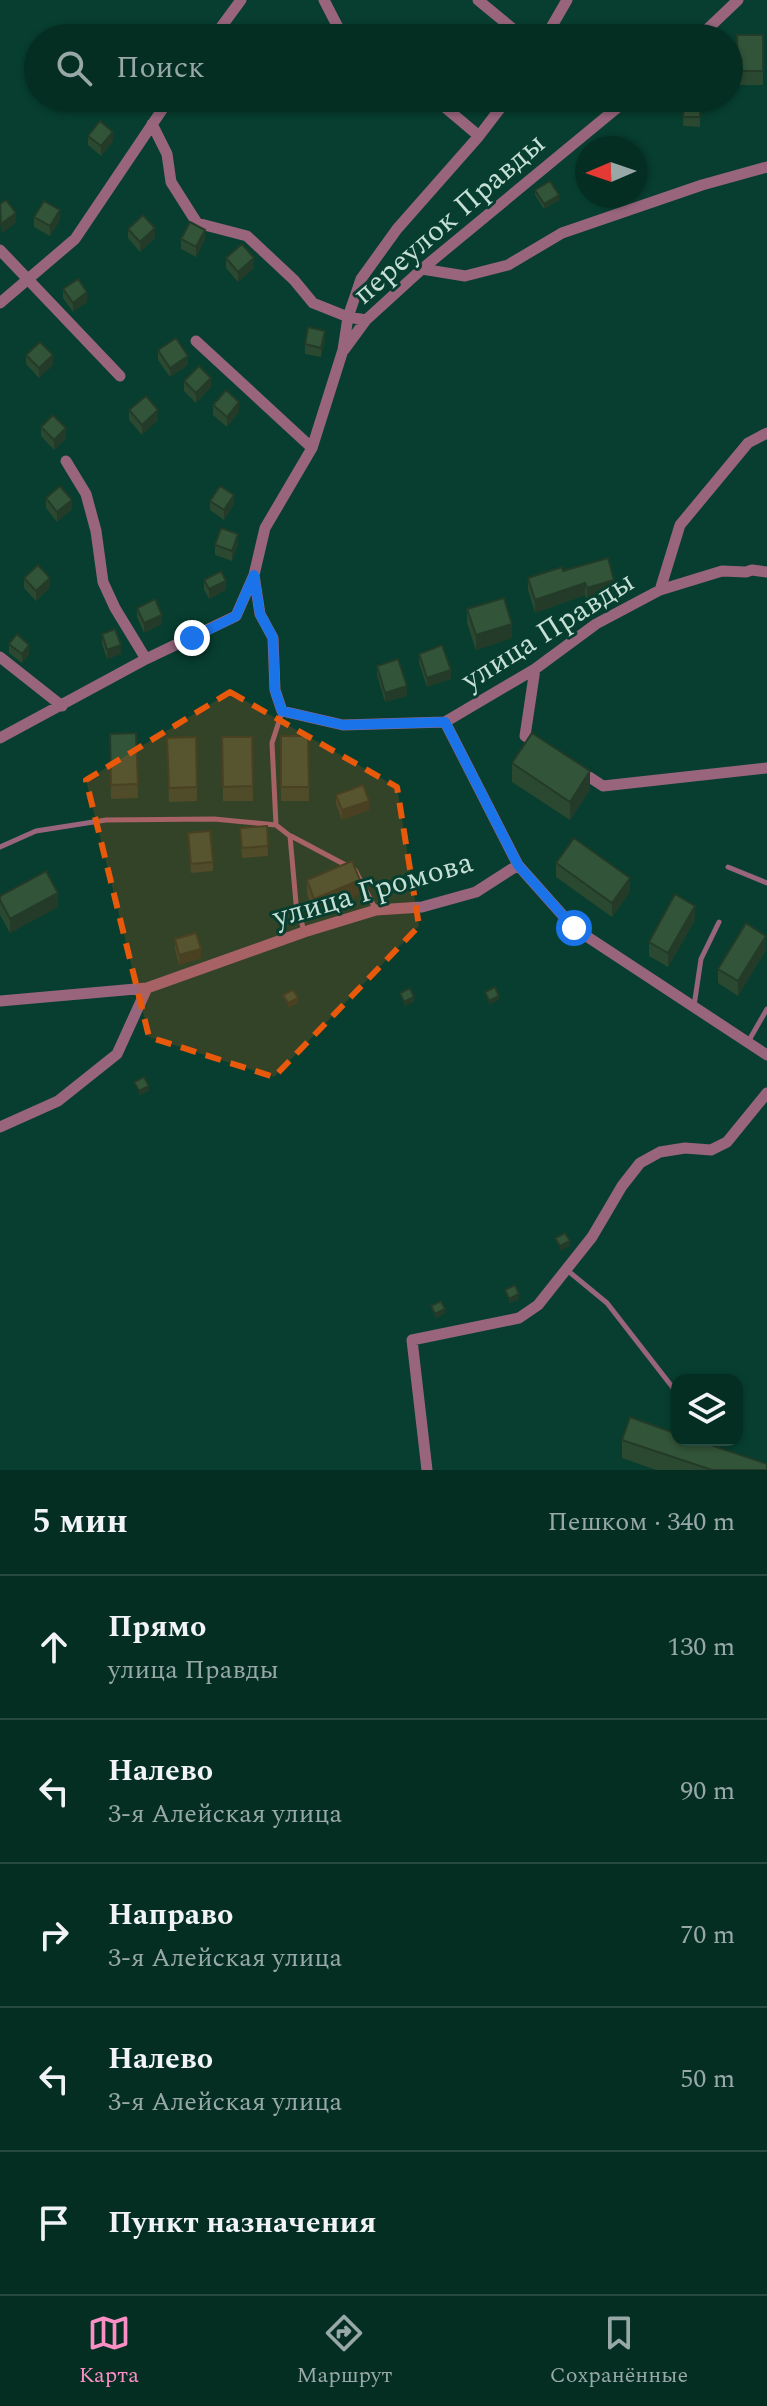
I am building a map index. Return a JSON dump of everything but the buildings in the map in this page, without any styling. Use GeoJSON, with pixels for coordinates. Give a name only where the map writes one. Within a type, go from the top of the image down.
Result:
{"type":"FeatureCollection","features":[{"type":"Feature","properties":{"kind":"street"},"geometry":{"type":"LineString","coordinates":[[223,24],[241,0]]}},
{"type":"Feature","properties":{"kind":"street"},"geometry":{"type":"LineString","coordinates":[[324,0],[336,24]]}},
{"type":"Feature","properties":{"kind":"street"},"geometry":{"type":"LineString","coordinates":[[478,0],[507,24]]}},
{"type":"Feature","properties":{"kind":"street"},"geometry":{"type":"LineString","coordinates":[[553,24],[567,0]]}},
{"type":"Feature","properties":{"kind":"street"},"geometry":{"type":"LineString","coordinates":[[713,24],[738,0]]}},
{"type":"Feature","properties":{"kind":"street"},"geometry":{"type":"LineString","coordinates":[[0,303],[75,239],[160,112]]}},
{"type":"Feature","properties":{"kind":"street"},"geometry":{"type":"LineString","coordinates":[[451,112],[479,136]]}},
{"type":"Feature","properties":{"kind":"street"},"geometry":{"type":"LineString","coordinates":[[0,738],[146,659],[236,616],[254,575],[265,528],[312,448],[343,350],[348,317],[361,279],[388,241],[497,112]]}},
{"type":"Feature","properties":{"kind":"street","name":"переулок Правды"},"geometry":{"type":"LineString","coordinates":[[343,350],[366,320],[422,269],[612,112]]}},
{"type":"Feature","properties":{"kind":"street"},"geometry":{"type":"LineString","coordinates":[[152,124],[167,154],[171,182],[197,223],[247,236],[294,280],[313,303],[348,317],[366,320]]}},
{"type":"Feature","properties":{"kind":"street"},"geometry":{"type":"LineString","coordinates":[[422,269],[465,276],[508,265],[562,233],[702,185],[767,167]]}},
{"type":"Feature","properties":{"kind":"street"},"geometry":{"type":"LineString","coordinates":[[0,250],[120,376]]}},
{"type":"Feature","properties":{"kind":"street"},"geometry":{"type":"LineString","coordinates":[[196,341],[312,448]]}},
{"type":"Feature","properties":{"kind":"street"},"geometry":{"type":"LineString","coordinates":[[660,590],[680,525],[748,443],[767,433]]}},
{"type":"Feature","properties":{"kind":"street"},"geometry":{"type":"LineString","coordinates":[[66,461],[86,494],[96,531],[103,582],[146,659]]}},
{"type":"Feature","properties":{"kind":"street","name":"улица Правды"},"geometry":{"type":"LineString","coordinates":[[767,572],[722,571],[660,590],[596,624],[535,669],[445,722],[518,865],[574,928],[767,1055]]}},
{"type":"Feature","properties":{"kind":"street"},"geometry":{"type":"LineString","coordinates":[[254,575],[260,614],[273,638],[275,690],[282,711],[343,725],[445,722]]}},
{"type":"Feature","properties":{"kind":"street"},"geometry":{"type":"LineString","coordinates":[[0,657],[62,706]]}},
{"type":"Feature","properties":{"kind":"street"},"geometry":{"type":"LineString","coordinates":[[535,669],[525,736],[551,753]]}},
{"type":"Feature","properties":{"kind":"street"},"geometry":{"type":"LineString","coordinates":[[564,761],[603,786],[767,768]]}},
{"type":"Feature","properties":{"kind":"street","name":"улица Громова"},"geometry":{"type":"LineString","coordinates":[[0,1001],[147,988],[376,910],[422,907],[476,892],[518,865]]}},
{"type":"Feature","properties":{"kind":"street"},"geometry":{"type":"LineString","coordinates":[[0,1127],[58,1101],[117,1054],[147,988]]}},
{"type":"Feature","properties":{"kind":"street"},"geometry":{"type":"LineString","coordinates":[[427,1470],[412,1340],[519,1318],[538,1305],[567,1270],[640,1163],[660,1152],[685,1148],[711,1150],[727,1142],[767,1093]]}},
{"type":"Feature","properties":{"kind":"lane"},"geometry":{"type":"LineString","coordinates":[[276,825],[272,743],[282,711]]}},
{"type":"Feature","properties":{"kind":"lane"},"geometry":{"type":"LineString","coordinates":[[0,847],[36,831],[106,820],[214,819],[276,825],[290,836],[355,870],[376,910]]}},
{"type":"Feature","properties":{"kind":"lane"},"geometry":{"type":"LineString","coordinates":[[290,836],[296,903],[304,932]]}},
{"type":"Feature","properties":{"kind":"lane"},"geometry":{"type":"LineString","coordinates":[[728,867],[767,883]]}},
{"type":"Feature","properties":{"kind":"lane"},"geometry":{"type":"LineString","coordinates":[[694,1007],[701,959],[719,922]]}},
{"type":"Feature","properties":{"kind":"lane"},"geometry":{"type":"LineString","coordinates":[[748,1043],[767,1009]]}},
{"type":"Feature","properties":{"kind":"lane"},"geometry":{"type":"LineString","coordinates":[[567,1270],[607,1303],[671,1385]]}},
{"type":"Feature","properties":{"kind":"highlighted area"},"geometry":{"type":"Polygon","coordinates":[[[230,692],[397,787],[419,926],[274,1077],[149,1037],[86,780],[230,692]]]}},
{"type":"Feature","properties":{"kind":"route"},"geometry":{"type":"LineString","coordinates":[[192,638],[236,616],[254,575],[260,614],[273,638],[275,690],[282,711],[343,725],[445,722],[518,865],[574,928]]}}]}
